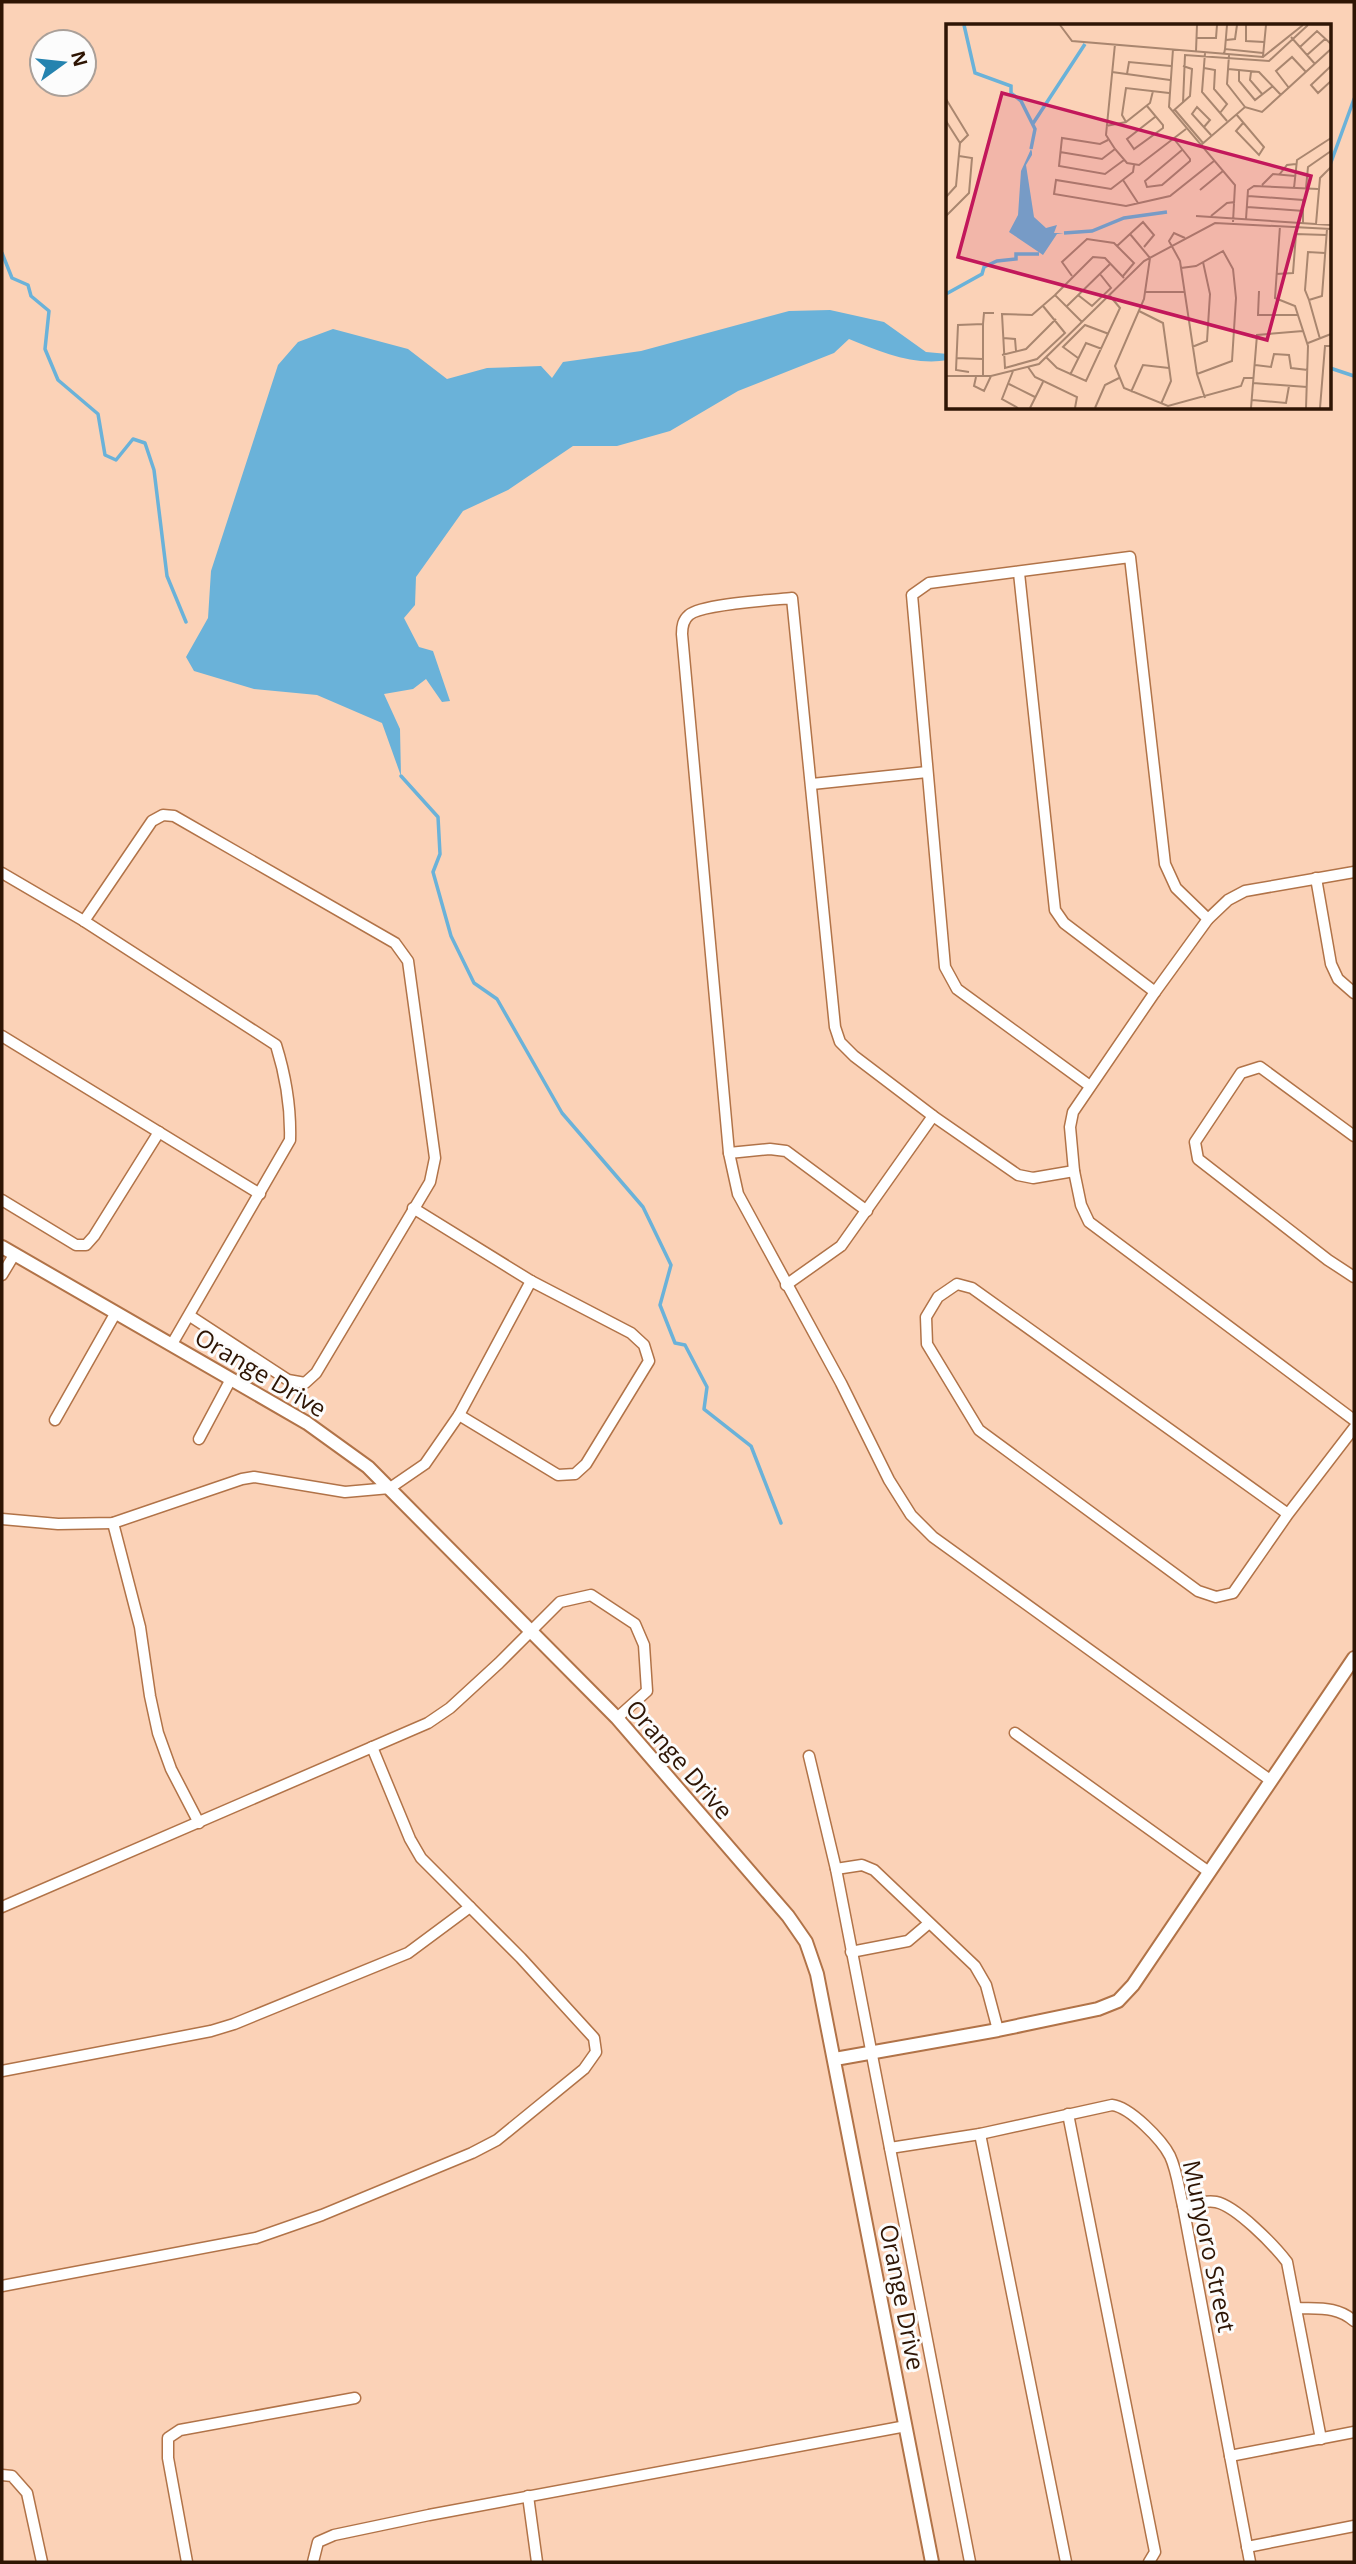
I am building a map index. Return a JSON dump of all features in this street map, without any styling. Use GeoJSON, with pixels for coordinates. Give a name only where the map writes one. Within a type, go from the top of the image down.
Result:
{"type":"FeatureCollection","features":[{"type":"Feature","properties":{"kind":"street"},"geometry":{"type":"LineString","coordinates":[[1090,1086],[957,989],[945,967],[912,595],[929,583],[1130,557],[1165,864],[1176,888],[1208,919]]}},
{"type":"Feature","properties":{"kind":"street"},"geometry":{"type":"LineString","coordinates":[[1019,573],[1055,910],[1064,923],[1155,992]]}},
{"type":"Feature","properties":{"kind":"street"},"geometry":{"type":"LineString","coordinates":[[1074,1171],[1040,1178],[1025,1178],[933,1116],[854,1056],[837,1036],[792,598],[703,609],[687,616],[682,624],[682,634],[729,1153],[738,1194],[841,1383],[894,1489],[911,1515],[923,1528],[1003,1588],[1270,1780]]}},
{"type":"Feature","properties":{"kind":"street"},"geometry":{"type":"LineString","coordinates":[[812,784],[927,772]]}},
{"type":"Feature","properties":{"kind":"street"},"geometry":{"type":"LineString","coordinates":[[84,921],[152,821],[163,815],[174,816],[395,943],[408,961],[435,1158],[430,1182],[316,1373],[304,1383],[288,1380],[190,1316]]}},
{"type":"Feature","properties":{"kind":"street"},"geometry":{"type":"LineString","coordinates":[[1354,872],[1245,891],[1228,900],[1208,919],[1155,992],[1077,1104],[1072,1119],[1074,1171],[1081,1205],[1089,1222],[1354,1420]]}},
{"type":"Feature","properties":{"kind":"street"},"geometry":{"type":"LineString","coordinates":[[2,873],[84,921],[276,1045],[284,1070],[291,1113],[290,1140],[172,1344]]}},
{"type":"Feature","properties":{"kind":"street"},"geometry":{"type":"LineString","coordinates":[[1316,878],[1331,964],[1338,979],[1354,993]]}},
{"type":"Feature","properties":{"kind":"street"},"geometry":{"type":"LineString","coordinates":[[2,1035],[260,1194]]}},
{"type":"Feature","properties":{"kind":"street"},"geometry":{"type":"LineString","coordinates":[[1354,1136],[1260,1067],[1241,1073],[1195,1142],[1198,1160],[1354,1277]]}},
{"type":"Feature","properties":{"kind":"street"},"geometry":{"type":"LineString","coordinates":[[786,1285],[837,1250],[933,1116]]}},
{"type":"Feature","properties":{"kind":"street"},"geometry":{"type":"LineString","coordinates":[[2,1200],[76,1245],[86,1245],[159,1132]]}},
{"type":"Feature","properties":{"kind":"street"},"geometry":{"type":"LineString","coordinates":[[729,1153],[770,1149],[786,1151],[867,1210]]}},
{"type":"Feature","properties":{"kind":"street"},"geometry":{"type":"LineString","coordinates":[[414,1208],[531,1282],[631,1333],[644,1345],[649,1362],[586,1464],[575,1474],[558,1475],[459,1415]]}},
{"type":"Feature","properties":{"kind":"street","name":"Orange Drive"},"geometry":{"type":"LineString","coordinates":[[2,1247],[115,1314],[172,1344],[350,1452],[390,1488],[617,1718],[788,1916],[806,1942],[817,1974],[932,2562]]}},
{"type":"Feature","properties":{"kind":"street"},"geometry":{"type":"LineString","coordinates":[[2,1275],[14,1255]]}},
{"type":"Feature","properties":{"kind":"street"},"geometry":{"type":"LineString","coordinates":[[2,1519],[58,1524],[113,1523],[242,1479],[269,1479],[345,1492],[390,1488],[425,1464],[459,1415],[531,1282]]}},
{"type":"Feature","properties":{"kind":"street"},"geometry":{"type":"LineString","coordinates":[[1288,1514],[972,1288],[957,1284],[938,1297],[926,1317],[927,1344],[979,1430],[1198,1591],[1216,1597],[1233,1593],[1288,1514],[1354,1428]]}},
{"type":"Feature","properties":{"kind":"street"},"geometry":{"type":"LineString","coordinates":[[55,1420],[115,1314]]}},
{"type":"Feature","properties":{"kind":"street"},"geometry":{"type":"LineString","coordinates":[[199,1439],[231,1379]]}},
{"type":"Feature","properties":{"kind":"street"},"geometry":{"type":"LineString","coordinates":[[113,1523],[140,1627],[158,1733],[171,1769],[199,1823]]}},
{"type":"Feature","properties":{"kind":"street"},"geometry":{"type":"LineString","coordinates":[[2,1907],[428,1723],[450,1709],[560,1602],[591,1595],[635,1624],[644,1645],[647,1691],[617,1718]]}},
{"type":"Feature","properties":{"kind":"street"},"geometry":{"type":"LineString","coordinates":[[835,2059],[998,2030],[1098,2009],[1118,2001],[1133,1985],[1354,1658]]}},
{"type":"Feature","properties":{"kind":"street"},"geometry":{"type":"LineString","coordinates":[[1015,1733],[1209,1872]]}},
{"type":"Feature","properties":{"kind":"street"},"geometry":{"type":"LineString","coordinates":[[2,2286],[256,2238],[323,2215],[472,2153],[513,2130],[584,2069],[596,2052],[594,2038],[416,1850],[372,1747]]}},
{"type":"Feature","properties":{"kind":"street"},"geometry":{"type":"LineString","coordinates":[[809,1756],[836,1870],[970,2562]]}},
{"type":"Feature","properties":{"kind":"street"},"geometry":{"type":"LineString","coordinates":[[836,1870],[862,1865],[874,1870],[979,1972],[986,1985],[998,2030]]}},
{"type":"Feature","properties":{"kind":"street"},"geometry":{"type":"LineString","coordinates":[[2,2071],[234,2024],[408,1953],[470,1907]]}},
{"type":"Feature","properties":{"kind":"street"},"geometry":{"type":"LineString","coordinates":[[851,1952],[908,1941],[928,1924]]}},
{"type":"Feature","properties":{"kind":"street","name":"Munyoro Street"},"geometry":{"type":"LineString","coordinates":[[890,2148],[980,2134],[1112,2105],[1128,2110],[1163,2145],[1169,2154],[1183,2206],[1250,2562]]}},
{"type":"Feature","properties":{"kind":"street"},"geometry":{"type":"LineString","coordinates":[[1068,2114],[1155,2552],[1149,2562]]}},
{"type":"Feature","properties":{"kind":"street"},"geometry":{"type":"LineString","coordinates":[[980,2134],[1066,2562]]}},
{"type":"Feature","properties":{"kind":"street"},"geometry":{"type":"LineString","coordinates":[[1183,2206],[1211,2201],[1227,2205],[1286,2262],[1321,2439]]}},
{"type":"Feature","properties":{"kind":"street"},"geometry":{"type":"LineString","coordinates":[[1297,2308],[1334,2309],[1354,2321]]}},
{"type":"Feature","properties":{"kind":"street"},"geometry":{"type":"LineString","coordinates":[[187,2562],[168,2458],[168,2438],[180,2430],[355,2398]]}},
{"type":"Feature","properties":{"kind":"street"},"geometry":{"type":"LineString","coordinates":[[313,2562],[318,2542],[334,2535],[906,2426]]}},
{"type":"Feature","properties":{"kind":"street"},"geometry":{"type":"LineString","coordinates":[[1230,2456],[1354,2432]]}},
{"type":"Feature","properties":{"kind":"street"},"geometry":{"type":"LineString","coordinates":[[2,2475],[12,2476],[27,2493],[42,2562]]}},
{"type":"Feature","properties":{"kind":"street"},"geometry":{"type":"LineString","coordinates":[[528,2496],[537,2562]]}},
{"type":"Feature","properties":{"kind":"street"},"geometry":{"type":"LineString","coordinates":[[1247,2547],[1354,2526]]}},
{"type":"Feature","properties":{"kind":"water"},"geometry":{"type":"Polygon","coordinates":[[[830,310],[884,322],[926,352],[946,354],[946,360],[910,359],[849,339],[834,353],[738,391],[670,431],[617,446],[573,446],[508,490],[463,511],[416,577],[415,605],[404,618],[419,647],[433,651],[450,701],[442,702],[426,679],[413,689],[384,694],[400,729],[401,776],[382,723],[317,695],[254,689],[194,671],[186,657],[208,618],[211,571],[278,365],[298,342],[333,329],[408,349],[447,379],[487,368],[541,366],[552,378],[563,362],[641,351],[789,311],[830,310]]]}},
{"type":"Feature","properties":{"kind":"waterway"},"geometry":{"type":"LineString","coordinates":[[1332,160],[1354,99]]}},
{"type":"Feature","properties":{"kind":"waterway"},"geometry":{"type":"LineString","coordinates":[[2,253],[12,278],[28,285],[31,296],[49,311],[45,349],[58,380],[98,414],[105,455],[116,460],[133,439],[145,443],[154,470],[167,576],[186,622]]}},
{"type":"Feature","properties":{"kind":"waterway"},"geometry":{"type":"LineString","coordinates":[[1332,369],[1354,376]]}},
{"type":"Feature","properties":{"kind":"waterway"},"geometry":{"type":"LineString","coordinates":[[401,776],[438,817],[440,854],[433,872],[451,936],[474,983],[497,999],[562,1113],[643,1207],[671,1265],[660,1305],[675,1343],[685,1345],[707,1387],[704,1409],[751,1446],[781,1523]]}}]}
